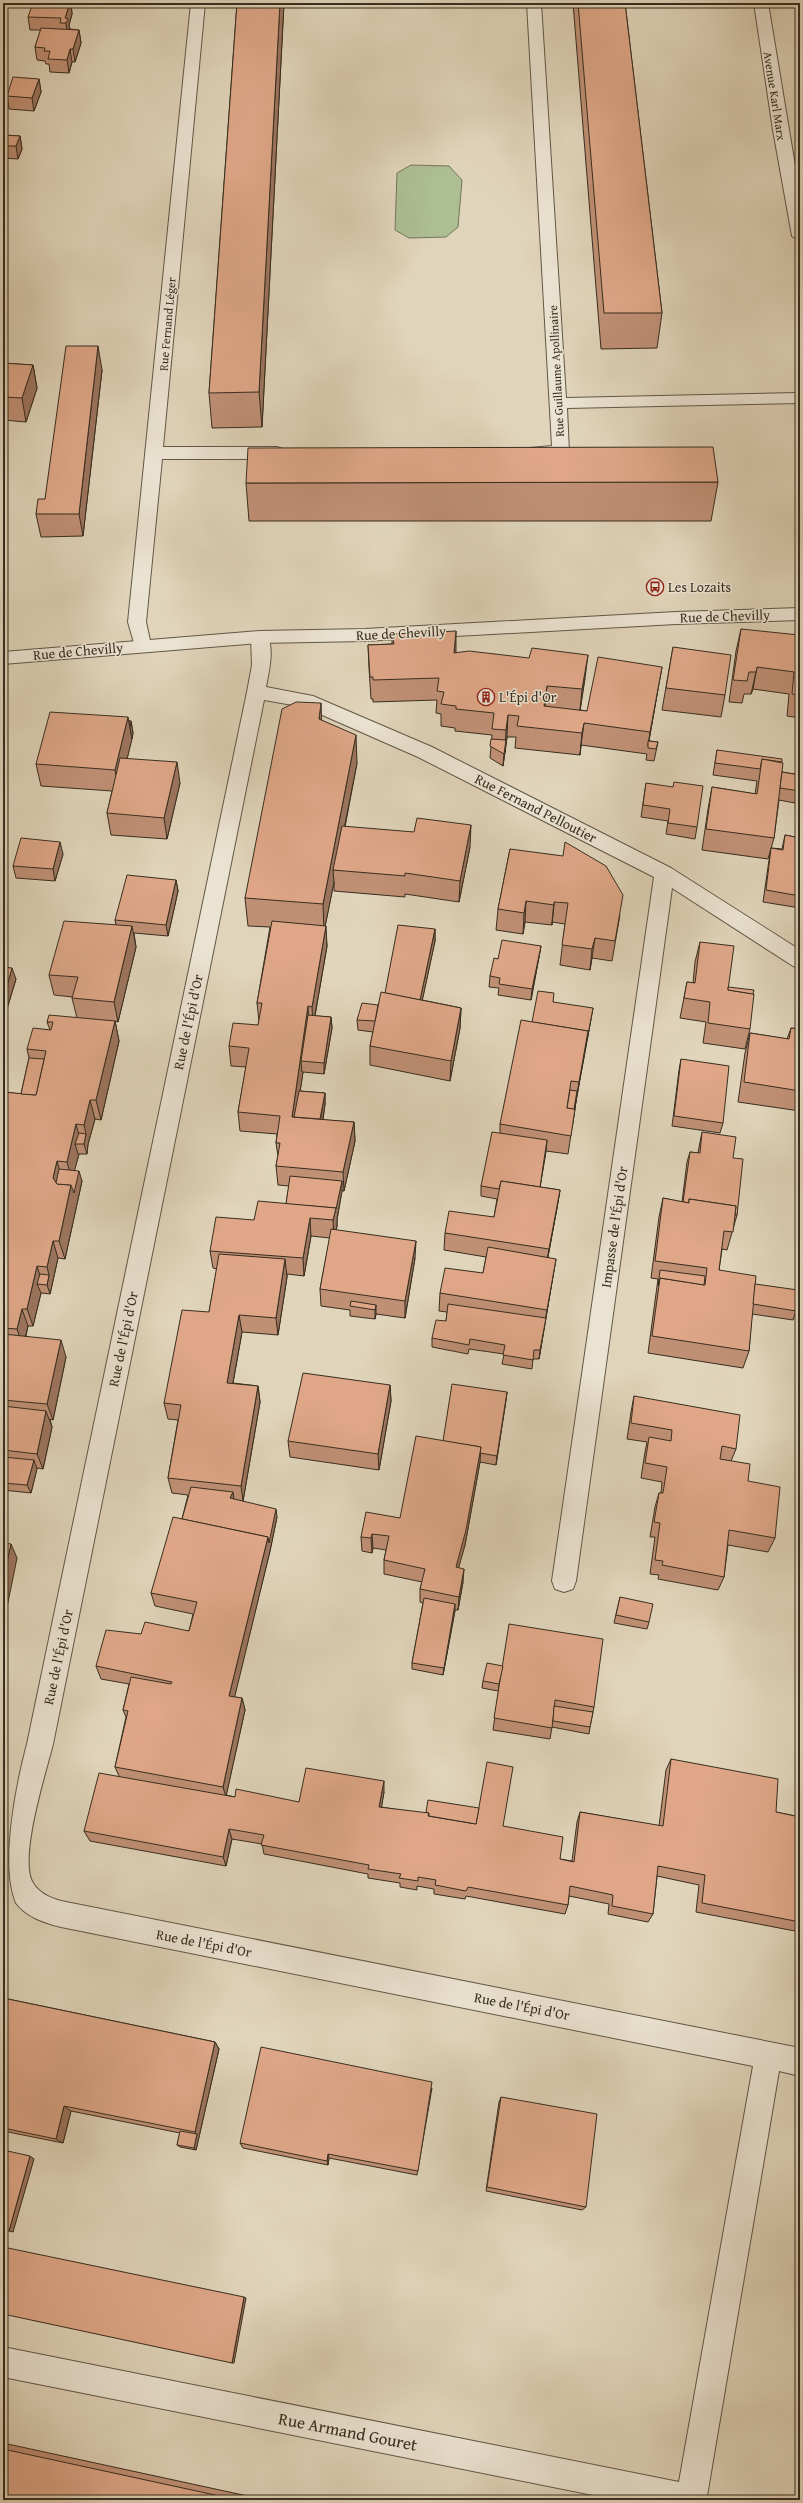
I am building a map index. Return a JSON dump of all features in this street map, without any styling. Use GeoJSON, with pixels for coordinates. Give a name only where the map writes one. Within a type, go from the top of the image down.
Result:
{"type":"FeatureCollection","features":[{"type":"Feature","properties":{"kind":"street","name":"Rue Fernand Léger"},"geometry":{"type":"LineString","coordinates":[[142,645],[137,622],[198,3]]}},
{"type":"Feature","properties":{"kind":"street","name":"Rue Guillaume Apollinaire"},"geometry":{"type":"LineString","coordinates":[[522,452],[561,452],[534,3]]}},
{"type":"Feature","properties":{"kind":"street","name":"Avenue Karl Marx"},"geometry":{"type":"LineString","coordinates":[[761,3],[780,130],[800,236]]}},
{"type":"Feature","properties":{"kind":"street"},"geometry":{"type":"LineString","coordinates":[[558,403],[800,398]]}},
{"type":"Feature","properties":{"kind":"street"},"geometry":{"type":"LineString","coordinates":[[154,453],[296,453]]}},
{"type":"Feature","properties":{"kind":"street","name":"Rue de Chevilly"},"geometry":{"type":"LineString","coordinates":[[3,658],[142,645],[260,637],[365,635],[676,618],[800,614]]}},
{"type":"Feature","properties":{"kind":"street","name":"Rue de l'Épi d'Or"},"geometry":{"type":"LineString","coordinates":[[260,637],[261,665],[256,692],[40,1744],[18,1835],[16,1871],[21,1888],[32,1901],[46,1910],[61,1914],[800,2062]]}},
{"type":"Feature","properties":{"kind":"street","name":"Rue Fernand Pelloutier"},"geometry":{"type":"LineString","coordinates":[[256,692],[307,701],[425,752],[664,873],[800,960]]}},
{"type":"Feature","properties":{"kind":"street","name":"Impasse de l'Épi d'Or"},"geometry":{"type":"LineString","coordinates":[[564,1581],[664,873]]}},
{"type":"Feature","properties":{"kind":"street"},"geometry":{"type":"LineString","coordinates":[[692,2500],[768,2056]]}},
{"type":"Feature","properties":{"kind":"street","name":"Rue Armand Gouret"},"geometry":{"type":"LineString","coordinates":[[3,2362],[692,2500]]}},
{"type":"Feature","properties":{"kind":"green space"},"geometry":{"type":"Polygon","coordinates":[[[411,165],[449,166],[462,180],[458,227],[446,237],[409,238],[395,230],[397,173],[411,165]]]}},
{"type":"Feature","properties":{"kind":"building"},"geometry":{"type":"Polygon","coordinates":[[[33,3],[70,3],[65,18],[68,19],[66,23],[60,23],[61,18],[28,17],[33,3]]]}},
{"type":"Feature","properties":{"kind":"building"},"geometry":{"type":"Polygon","coordinates":[[[237,3],[280,3],[259,392],[209,393],[237,3]]]}},
{"type":"Feature","properties":{"kind":"building"},"geometry":{"type":"Polygon","coordinates":[[[578,3],[625,3],[662,313],[604,313],[578,3]]]}},
{"type":"Feature","properties":{"kind":"building"},"geometry":{"type":"Polygon","coordinates":[[[41,28],[79,30],[73,49],[70,49],[67,60],[48,59],[50,51],[44,51],[45,48],[35,47],[41,28]]]}},
{"type":"Feature","properties":{"kind":"building"},"geometry":{"type":"Polygon","coordinates":[[[13,77],[39,79],[32,98],[7,96],[13,77]]]}},
{"type":"Feature","properties":{"kind":"building"},"geometry":{"type":"Polygon","coordinates":[[[3,135],[20,136],[16,146],[3,146],[3,135]]]}},
{"type":"Feature","properties":{"kind":"building"},"geometry":{"type":"Polygon","coordinates":[[[66,346],[98,346],[79,514],[36,514],[38,499],[45,499],[66,346]]]}},
{"type":"Feature","properties":{"kind":"building"},"geometry":{"type":"Polygon","coordinates":[[[3,363],[33,365],[22,398],[3,397],[3,363]]]}},
{"type":"Feature","properties":{"kind":"building"},"geometry":{"type":"Polygon","coordinates":[[[713,447],[718,482],[246,483],[248,448],[713,447]]]}},
{"type":"Feature","properties":{"kind":"building"},"geometry":{"type":"Polygon","coordinates":[[[741,629],[799,635],[800,695],[792,694],[794,672],[757,667],[756,672],[749,672],[747,681],[733,680],[741,629]]]}},
{"type":"Feature","properties":{"kind":"building"},"geometry":{"type":"Polygon","coordinates":[[[456,631],[454,653],[469,651],[529,658],[532,648],[588,655],[582,689],[547,686],[544,706],[587,711],[598,657],[662,667],[650,732],[584,723],[582,733],[517,726],[519,716],[508,715],[506,730],[492,729],[494,713],[456,709],[456,706],[441,704],[444,692],[437,691],[439,678],[373,680],[373,677],[370,677],[368,645],[394,644],[392,634],[456,631]]]}},
{"type":"Feature","properties":{"kind":"building"},"geometry":{"type":"Polygon","coordinates":[[[673,647],[731,655],[725,695],[666,688],[673,647]]]}},
{"type":"Feature","properties":{"kind":"building"},"geometry":{"type":"Polygon","coordinates":[[[296,702],[321,703],[319,719],[356,735],[323,904],[245,898],[282,709],[296,702]]]}},
{"type":"Feature","properties":{"kind":"building"},"geometry":{"type":"Polygon","coordinates":[[[50,712],[128,717],[115,770],[36,764],[50,712]]]}},
{"type":"Feature","properties":{"kind":"building"},"geometry":{"type":"Polygon","coordinates":[[[491,739],[506,740],[504,754],[490,746],[491,739]]]}},
{"type":"Feature","properties":{"kind":"building"},"geometry":{"type":"Polygon","coordinates":[[[648,741],[658,742],[656,749],[648,748],[648,741]]]}},
{"type":"Feature","properties":{"kind":"building"},"geometry":{"type":"Polygon","coordinates":[[[717,750],[782,759],[782,762],[762,759],[760,769],[715,763],[717,750]]]}},
{"type":"Feature","properties":{"kind":"building"},"geometry":{"type":"Polygon","coordinates":[[[120,758],[177,762],[164,818],[107,813],[120,758]]]}},
{"type":"Feature","properties":{"kind":"building"},"geometry":{"type":"Polygon","coordinates":[[[762,759],[783,763],[774,838],[706,829],[712,787],[757,794],[762,759]]]}},
{"type":"Feature","properties":{"kind":"building"},"geometry":{"type":"Polygon","coordinates":[[[782,772],[800,775],[800,791],[780,788],[782,772]]]}},
{"type":"Feature","properties":{"kind":"building"},"geometry":{"type":"Polygon","coordinates":[[[674,782],[703,786],[697,827],[668,823],[670,809],[643,805],[646,783],[673,787],[674,782]]]}},
{"type":"Feature","properties":{"kind":"building"},"geometry":{"type":"Polygon","coordinates":[[[417,818],[471,825],[460,881],[405,873],[405,876],[333,870],[342,826],[414,832],[417,818]]]}},
{"type":"Feature","properties":{"kind":"building"},"geometry":{"type":"Polygon","coordinates":[[[785,835],[800,838],[800,896],[766,890],[771,848],[783,850],[785,835]]]}},
{"type":"Feature","properties":{"kind":"building"},"geometry":{"type":"Polygon","coordinates":[[[21,838],[60,842],[53,869],[13,866],[21,838]]]}},
{"type":"Feature","properties":{"kind":"building"},"geometry":{"type":"Polygon","coordinates":[[[565,842],[606,866],[623,895],[615,941],[595,938],[592,949],[562,945],[568,903],[554,902],[554,905],[526,901],[524,913],[498,909],[510,849],[563,856],[565,842]]]}},
{"type":"Feature","properties":{"kind":"building"},"geometry":{"type":"Polygon","coordinates":[[[127,875],[176,880],[166,925],[115,920],[127,875]]]}},
{"type":"Feature","properties":{"kind":"building"},"geometry":{"type":"Polygon","coordinates":[[[64,921],[132,926],[114,1002],[72,998],[78,977],[49,975],[64,921]]]}},
{"type":"Feature","properties":{"kind":"building"},"geometry":{"type":"Polygon","coordinates":[[[272,921],[326,926],[312,1007],[308,1006],[292,1117],[354,1122],[343,1172],[276,1166],[280,1143],[276,1143],[280,1116],[238,1112],[249,1048],[229,1046],[233,1023],[258,1025],[262,1003],[257,1003],[272,921]]]}},
{"type":"Feature","properties":{"kind":"building"},"geometry":{"type":"Polygon","coordinates":[[[398,925],[435,929],[420,1000],[385,993],[398,925]]]}},
{"type":"Feature","properties":{"kind":"building"},"geometry":{"type":"Polygon","coordinates":[[[502,940],[541,946],[532,989],[499,984],[500,978],[490,976],[494,958],[498,959],[502,940]]]}},
{"type":"Feature","properties":{"kind":"building"},"geometry":{"type":"Polygon","coordinates":[[[700,942],[734,946],[728,990],[754,994],[750,1029],[708,1023],[710,1002],[684,998],[687,982],[695,983],[700,942]]]}},
{"type":"Feature","properties":{"kind":"building"},"geometry":{"type":"Polygon","coordinates":[[[3,967],[12,968],[3,1000],[3,967]]]}},
{"type":"Feature","properties":{"kind":"building"},"geometry":{"type":"Polygon","coordinates":[[[728,987],[754,990],[753,994],[728,990],[728,987]]]}},
{"type":"Feature","properties":{"kind":"building"},"geometry":{"type":"Polygon","coordinates":[[[538,991],[554,993],[553,1002],[593,1008],[587,1040],[588,1031],[532,1022],[538,991]]]}},
{"type":"Feature","properties":{"kind":"building"},"geometry":{"type":"Polygon","coordinates":[[[381,992],[461,1008],[451,1061],[370,1046],[381,992]]]}},
{"type":"Feature","properties":{"kind":"building"},"geometry":{"type":"Polygon","coordinates":[[[362,1003],[378,1005],[375,1021],[357,1020],[362,1003]]]}},
{"type":"Feature","properties":{"kind":"building"},"geometry":{"type":"Polygon","coordinates":[[[49,1015],[115,1021],[96,1100],[90,1100],[84,1125],[76,1124],[67,1162],[57,1161],[53,1178],[57,1184],[71,1185],[59,1241],[53,1241],[47,1267],[37,1266],[27,1309],[22,1309],[17,1329],[3,1328],[3,1128],[7,1111],[3,1110],[3,1092],[36,1095],[46,1051],[27,1049],[33,1028],[51,1030],[53,1022],[47,1022],[49,1015]]]}},
{"type":"Feature","properties":{"kind":"building"},"geometry":{"type":"Polygon","coordinates":[[[308,1015],[331,1017],[324,1063],[301,1061],[308,1015]]]}},
{"type":"Feature","properties":{"kind":"building"},"geometry":{"type":"Polygon","coordinates":[[[521,1020],[588,1031],[579,1082],[571,1081],[567,1108],[575,1109],[571,1136],[500,1124],[521,1020]]]}},
{"type":"Feature","properties":{"kind":"building"},"geometry":{"type":"Polygon","coordinates":[[[791,1028],[800,1029],[800,1091],[744,1082],[750,1033],[789,1039],[791,1028]]]}},
{"type":"Feature","properties":{"kind":"building"},"geometry":{"type":"Polygon","coordinates":[[[29,1058],[44,1059],[36,1095],[21,1094],[29,1058]]]}},
{"type":"Feature","properties":{"kind":"building"},"geometry":{"type":"Polygon","coordinates":[[[681,1059],[729,1066],[723,1123],[674,1116],[681,1059]]]}},
{"type":"Feature","properties":{"kind":"building"},"geometry":{"type":"Polygon","coordinates":[[[570,1090],[577,1091],[574,1109],[567,1108],[570,1090]]]}},
{"type":"Feature","properties":{"kind":"building"},"geometry":{"type":"Polygon","coordinates":[[[299,1091],[325,1093],[320,1119],[294,1117],[299,1091]]]}},
{"type":"Feature","properties":{"kind":"building"},"geometry":{"type":"Polygon","coordinates":[[[492,1132],[547,1140],[540,1187],[501,1181],[499,1189],[481,1186],[492,1132]]]}},
{"type":"Feature","properties":{"kind":"building"},"geometry":{"type":"Polygon","coordinates":[[[702,1132],[736,1137],[733,1158],[743,1159],[737,1215],[735,1215],[736,1206],[689,1199],[689,1203],[683,1202],[690,1152],[700,1153],[702,1132]]]}},
{"type":"Feature","properties":{"kind":"building"},"geometry":{"type":"Polygon","coordinates":[[[79,1133],[86,1134],[84,1144],[75,1144],[79,1133]]]}},
{"type":"Feature","properties":{"kind":"building"},"geometry":{"type":"Polygon","coordinates":[[[59,1169],[79,1171],[74,1193],[71,1185],[56,1183],[59,1169]]]}},
{"type":"Feature","properties":{"kind":"building"},"geometry":{"type":"Polygon","coordinates":[[[290,1176],[342,1181],[336,1209],[286,1204],[290,1176]]]}},
{"type":"Feature","properties":{"kind":"building"},"geometry":{"type":"Polygon","coordinates":[[[501,1181],[560,1190],[549,1249],[445,1233],[449,1211],[494,1217],[501,1181]]]}},
{"type":"Feature","properties":{"kind":"building"},"geometry":{"type":"Polygon","coordinates":[[[663,1198],[689,1203],[689,1199],[736,1206],[733,1232],[724,1231],[719,1270],[756,1276],[749,1351],[652,1336],[660,1278],[705,1285],[707,1268],[655,1261],[663,1198]]]}},
{"type":"Feature","properties":{"kind":"building"},"geometry":{"type":"Polygon","coordinates":[[[258,1201],[336,1208],[333,1220],[310,1218],[303,1258],[210,1251],[216,1217],[254,1220],[258,1201]]]}},
{"type":"Feature","properties":{"kind":"building"},"geometry":{"type":"Polygon","coordinates":[[[331,1229],[416,1241],[405,1301],[320,1289],[331,1229]]]}},
{"type":"Feature","properties":{"kind":"building"},"geometry":{"type":"Polygon","coordinates":[[[488,1247],[556,1259],[547,1310],[440,1293],[445,1268],[483,1273],[488,1247]]]}},
{"type":"Feature","properties":{"kind":"building"},"geometry":{"type":"Polygon","coordinates":[[[219,1254],[285,1259],[276,1318],[239,1315],[227,1383],[258,1386],[241,1486],[168,1478],[181,1405],[164,1403],[182,1310],[209,1312],[219,1254]]]}},
{"type":"Feature","properties":{"kind":"building"},"geometry":{"type":"Polygon","coordinates":[[[660,1270],[705,1276],[704,1285],[660,1278],[658,1286],[660,1270]]]}},
{"type":"Feature","properties":{"kind":"building"},"geometry":{"type":"Polygon","coordinates":[[[40,1274],[49,1275],[47,1285],[37,1284],[40,1274]]]}},
{"type":"Feature","properties":{"kind":"building"},"geometry":{"type":"Polygon","coordinates":[[[755,1284],[798,1290],[796,1311],[753,1304],[755,1284]]]}},
{"type":"Feature","properties":{"kind":"building"},"geometry":{"type":"Polygon","coordinates":[[[351,1301],[376,1305],[375,1310],[350,1306],[351,1301]]]}},
{"type":"Feature","properties":{"kind":"building"},"geometry":{"type":"Polygon","coordinates":[[[448,1304],[546,1318],[540,1350],[534,1350],[533,1360],[503,1355],[505,1345],[470,1339],[469,1345],[432,1338],[436,1320],[446,1321],[448,1304]]]}},
{"type":"Feature","properties":{"kind":"building"},"geometry":{"type":"Polygon","coordinates":[[[3,1334],[61,1340],[47,1404],[3,1400],[3,1334]]]}},
{"type":"Feature","properties":{"kind":"building"},"geometry":{"type":"Polygon","coordinates":[[[303,1373],[390,1385],[378,1454],[288,1441],[303,1373]]]}},
{"type":"Feature","properties":{"kind":"building"},"geometry":{"type":"Polygon","coordinates":[[[452,1384],[507,1392],[497,1456],[480,1453],[481,1447],[443,1441],[452,1384]]]}},
{"type":"Feature","properties":{"kind":"building"},"geometry":{"type":"Polygon","coordinates":[[[634,1396],[740,1415],[736,1449],[722,1446],[720,1459],[750,1464],[748,1481],[780,1487],[775,1538],[729,1530],[724,1577],[662,1565],[663,1561],[655,1560],[660,1523],[654,1522],[659,1493],[663,1493],[667,1467],[645,1463],[649,1437],[671,1441],[672,1430],[631,1423],[634,1396]]]}},
{"type":"Feature","properties":{"kind":"building"},"geometry":{"type":"Polygon","coordinates":[[[3,1406],[46,1411],[37,1454],[3,1450],[3,1406]]]}},
{"type":"Feature","properties":{"kind":"building"},"geometry":{"type":"Polygon","coordinates":[[[416,1436],[481,1447],[466,1530],[456,1567],[464,1569],[459,1597],[420,1589],[425,1569],[384,1560],[389,1536],[372,1534],[371,1538],[361,1537],[366,1512],[400,1518],[416,1436]]]}},
{"type":"Feature","properties":{"kind":"building"},"geometry":{"type":"Polygon","coordinates":[[[3,1457],[34,1460],[27,1485],[3,1483],[3,1457]]]}},
{"type":"Feature","properties":{"kind":"building"},"geometry":{"type":"Polygon","coordinates":[[[191,1487],[233,1492],[230,1498],[276,1509],[269,1543],[268,1537],[182,1519],[191,1487]]]}},
{"type":"Feature","properties":{"kind":"building"},"geometry":{"type":"Polygon","coordinates":[[[173,1517],[268,1537],[229,1696],[242,1698],[223,1787],[115,1767],[128,1711],[123,1710],[131,1677],[171,1684],[172,1682],[96,1666],[106,1630],[141,1634],[145,1622],[189,1631],[197,1602],[151,1593],[173,1517]]]}},
{"type":"Feature","properties":{"kind":"building"},"geometry":{"type":"Polygon","coordinates":[[[3,1543],[11,1544],[3,1580],[3,1543]]]}},
{"type":"Feature","properties":{"kind":"building"},"geometry":{"type":"Polygon","coordinates":[[[620,1597],[653,1604],[649,1622],[616,1615],[620,1597]]]}},
{"type":"Feature","properties":{"kind":"building"},"geometry":{"type":"Polygon","coordinates":[[[424,1598],[455,1604],[444,1668],[412,1663],[424,1598]]]}},
{"type":"Feature","properties":{"kind":"building"},"geometry":{"type":"Polygon","coordinates":[[[509,1624],[603,1639],[594,1707],[555,1700],[552,1728],[494,1718],[509,1624]]]}},
{"type":"Feature","properties":{"kind":"building"},"geometry":{"type":"Polygon","coordinates":[[[487,1663],[503,1666],[499,1684],[483,1681],[487,1663]]]}},
{"type":"Feature","properties":{"kind":"building"},"geometry":{"type":"Polygon","coordinates":[[[554,1706],[593,1712],[590,1727],[553,1721],[554,1706]]]}},
{"type":"Feature","properties":{"kind":"building"},"geometry":{"type":"Polygon","coordinates":[[[671,1759],[778,1779],[776,1812],[800,1817],[800,1922],[702,1903],[705,1875],[658,1866],[653,1914],[612,1906],[613,1895],[570,1886],[568,1905],[468,1887],[466,1891],[435,1885],[436,1880],[418,1877],[418,1881],[399,1878],[401,1874],[368,1869],[369,1865],[261,1845],[264,1835],[229,1829],[223,1857],[84,1831],[99,1773],[235,1797],[236,1789],[299,1802],[306,1768],[384,1781],[379,1807],[429,1813],[428,1816],[476,1824],[487,1762],[513,1767],[503,1826],[563,1837],[560,1859],[574,1862],[580,1812],[663,1826],[671,1759]]]}},
{"type":"Feature","properties":{"kind":"building"},"geometry":{"type":"Polygon","coordinates":[[[428,1800],[479,1808],[476,1824],[429,1816],[429,1813],[426,1812],[428,1800]]]}},
{"type":"Feature","properties":{"kind":"building"},"geometry":{"type":"Polygon","coordinates":[[[3,1998],[215,2042],[195,2132],[64,2106],[56,2139],[3,2128],[3,1998]]]}},
{"type":"Feature","properties":{"kind":"building"},"geometry":{"type":"Polygon","coordinates":[[[261,2047],[432,2082],[418,2171],[328,2154],[327,2161],[240,2143],[261,2047]]]}},
{"type":"Feature","properties":{"kind":"building"},"geometry":{"type":"Polygon","coordinates":[[[501,2097],[597,2114],[586,2207],[487,2187],[501,2097]]]}},
{"type":"Feature","properties":{"kind":"building"},"geometry":{"type":"Polygon","coordinates":[[[180,2131],[197,2134],[194,2148],[177,2145],[180,2131]]]}},
{"type":"Feature","properties":{"kind":"building"},"geometry":{"type":"Polygon","coordinates":[[[3,2150],[30,2156],[9,2231],[3,2230],[3,2150]]]}},
{"type":"Feature","properties":{"kind":"building"},"geometry":{"type":"Polygon","coordinates":[[[3,2247],[244,2297],[232,2363],[3,2314],[3,2247]]]}},
{"type":"Feature","properties":{"kind":"building"},"geometry":{"type":"Polygon","coordinates":[[[3,2449],[238,2500],[3,2500],[3,2449]]]}},
{"type":"Feature","properties":{"kind":"place","name":"Les Lozaits"},"geometry":{"type":"Point","coordinates":[655,587]}},
{"type":"Feature","properties":{"kind":"place","name":"L'Épi d'Or"},"geometry":{"type":"Point","coordinates":[486,697]}}]}
